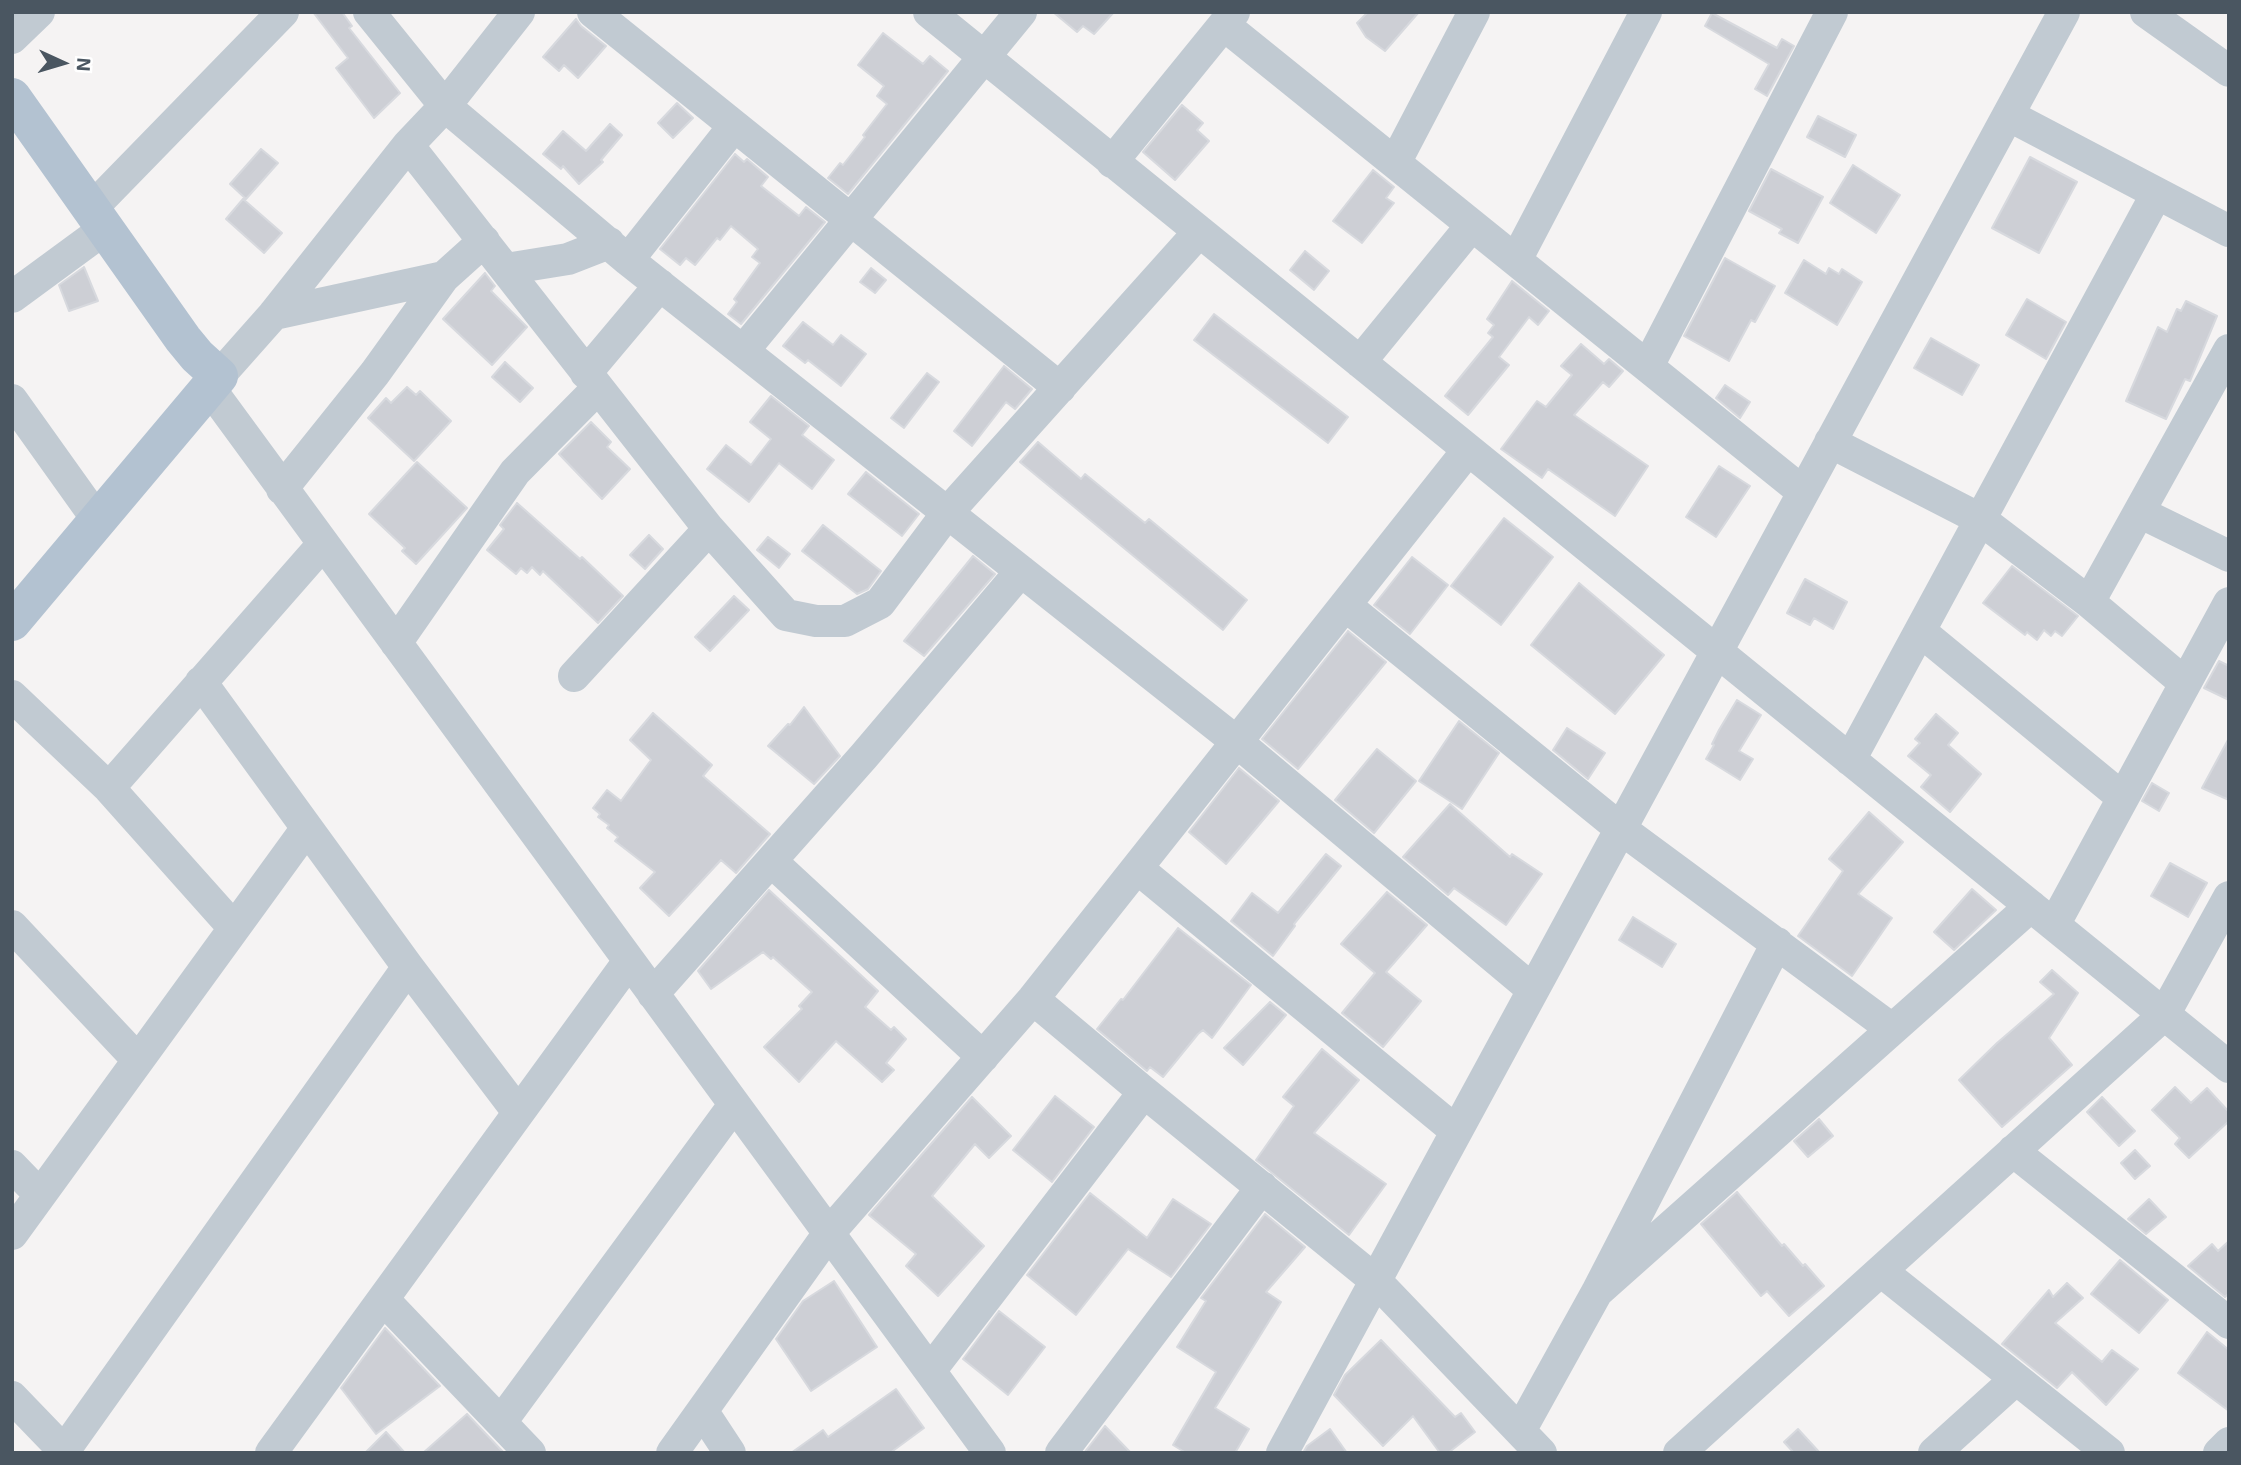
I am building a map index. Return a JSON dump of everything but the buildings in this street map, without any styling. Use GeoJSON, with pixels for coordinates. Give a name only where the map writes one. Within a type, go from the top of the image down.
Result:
{"type":"FeatureCollection","features":[{"type":"Feature","properties":{"kind":"main road"},"geometry":{"type":"LineString","coordinates":[[12,97],[214,381],[99,522],[12,622]]}},
{"type":"Feature","properties":{"kind":"street"},"geometry":{"type":"LineString","coordinates":[[12,38],[39,12]]}},
{"type":"Feature","properties":{"kind":"street"},"geometry":{"type":"LineString","coordinates":[[12,296],[99,218],[283,12]]}},
{"type":"Feature","properties":{"kind":"street"},"geometry":{"type":"LineString","coordinates":[[369,12],[445,106],[660,285],[1237,741],[1533,990]]}},
{"type":"Feature","properties":{"kind":"street"},"geometry":{"type":"LineString","coordinates":[[519,12],[445,106],[408,145],[274,314],[214,381],[282,489],[990,1453]]}},
{"type":"Feature","properties":{"kind":"street"},"geometry":{"type":"LineString","coordinates":[[593,12],[1060,388]]}},
{"type":"Feature","properties":{"kind":"street"},"geometry":{"type":"LineString","coordinates":[[929,12],[2229,1067]]}},
{"type":"Feature","properties":{"kind":"street"},"geometry":{"type":"LineString","coordinates":[[743,351],[1021,12]]}},
{"type":"Feature","properties":{"kind":"street"},"geometry":{"type":"LineString","coordinates":[[1395,163],[1474,12]]}},
{"type":"Feature","properties":{"kind":"street"},"geometry":{"type":"LineString","coordinates":[[1516,260],[1646,12]]}},
{"type":"Feature","properties":{"kind":"street"},"geometry":{"type":"LineString","coordinates":[[1648,366],[1832,12]]}},
{"type":"Feature","properties":{"kind":"street"},"geometry":{"type":"LineString","coordinates":[[2146,12],[2227,66]]}},
{"type":"Feature","properties":{"kind":"street"},"geometry":{"type":"LineString","coordinates":[[1282,1453],[2008,116],[2052,17]]}},
{"type":"Feature","properties":{"kind":"street"},"geometry":{"type":"LineString","coordinates":[[1112,162],[1229,19],[1395,163],[1803,492]]}},
{"type":"Feature","properties":{"kind":"street"},"geometry":{"type":"LineString","coordinates":[[2008,116],[2229,231]]}},
{"type":"Feature","properties":{"kind":"street"},"geometry":{"type":"LineString","coordinates":[[506,269],[618,251],[734,127]]}},
{"type":"Feature","properties":{"kind":"street"},"geometry":{"type":"LineString","coordinates":[[408,145],[709,529],[786,615],[816,621],[845,621],[880,603],[948,512],[1199,233]]}},
{"type":"Feature","properties":{"kind":"street"},"geometry":{"type":"LineString","coordinates":[[1850,760],[2157,193]]}},
{"type":"Feature","properties":{"kind":"street"},"geometry":{"type":"LineString","coordinates":[[1360,362],[1472,225]]}},
{"type":"Feature","properties":{"kind":"street"},"geometry":{"type":"LineString","coordinates":[[282,489],[374,373],[444,277],[484,241]]}},
{"type":"Feature","properties":{"kind":"street"},"geometry":{"type":"LineString","coordinates":[[274,314],[444,277]]}},
{"type":"Feature","properties":{"kind":"street"},"geometry":{"type":"LineString","coordinates":[[396,643],[515,472],[592,380],[660,285]]}},
{"type":"Feature","properties":{"kind":"street"},"geometry":{"type":"LineString","coordinates":[[2089,602],[2139,512],[2218,394],[2229,350]]}},
{"type":"Feature","properties":{"kind":"street"},"geometry":{"type":"LineString","coordinates":[[12,400],[99,522]]}},
{"type":"Feature","properties":{"kind":"street"},"geometry":{"type":"LineString","coordinates":[[1830,442],[1980,519],[2089,602],[2185,683]]}},
{"type":"Feature","properties":{"kind":"street"},"geometry":{"type":"LineString","coordinates":[[672,1453],[829,1233],[1034,999],[1468,450]]}},
{"type":"Feature","properties":{"kind":"street"},"geometry":{"type":"LineString","coordinates":[[2139,512],[2229,556]]}},
{"type":"Feature","properties":{"kind":"street"},"geometry":{"type":"LineString","coordinates":[[574,676],[709,529]]}},
{"type":"Feature","properties":{"kind":"street"},"geometry":{"type":"LineString","coordinates":[[109,788],[323,544]]}},
{"type":"Feature","properties":{"kind":"street"},"geometry":{"type":"LineString","coordinates":[[653,994],[864,756],[1021,571]]}},
{"type":"Feature","properties":{"kind":"street"},"geometry":{"type":"LineString","coordinates":[[1597,1292],[1892,1029],[2042,916],[2123,798],[2229,603]]}},
{"type":"Feature","properties":{"kind":"street"},"geometry":{"type":"LineString","coordinates":[[1345,605],[1621,829],[1892,1029]]}},
{"type":"Feature","properties":{"kind":"street"},"geometry":{"type":"LineString","coordinates":[[1920,631],[2123,798]]}},
{"type":"Feature","properties":{"kind":"street"},"geometry":{"type":"LineString","coordinates":[[201,682],[408,967],[518,1112]]}},
{"type":"Feature","properties":{"kind":"street"},"geometry":{"type":"LineString","coordinates":[[12,696],[109,788],[234,928]]}},
{"type":"Feature","properties":{"kind":"street"},"geometry":{"type":"LineString","coordinates":[[12,1234],[307,828]]}},
{"type":"Feature","properties":{"kind":"street"},"geometry":{"type":"LineString","coordinates":[[771,861],[983,1057]]}},
{"type":"Feature","properties":{"kind":"street"},"geometry":{"type":"LineString","coordinates":[[1138,867],[1456,1131]]}},
{"type":"Feature","properties":{"kind":"street"},"geometry":{"type":"LineString","coordinates":[[1679,1453],[2164,1015],[2229,897]]}},
{"type":"Feature","properties":{"kind":"street"},"geometry":{"type":"LineString","coordinates":[[12,926],[138,1060]]}},
{"type":"Feature","properties":{"kind":"street"},"geometry":{"type":"LineString","coordinates":[[1034,999],[1375,1280],[1530,1442],[1597,1292],[1777,943]]}},
{"type":"Feature","properties":{"kind":"street"},"geometry":{"type":"LineString","coordinates":[[286,1447],[383,1299],[629,961]]}},
{"type":"Feature","properties":{"kind":"street"},"geometry":{"type":"LineString","coordinates":[[12,1397],[65,1452],[408,967]]}},
{"type":"Feature","properties":{"kind":"street"},"geometry":{"type":"LineString","coordinates":[[930,1371],[1144,1092]]}},
{"type":"Feature","properties":{"kind":"street"},"geometry":{"type":"LineString","coordinates":[[501,1422],[734,1105]]}},
{"type":"Feature","properties":{"kind":"street"},"geometry":{"type":"LineString","coordinates":[[2013,1151],[2229,1323]]}},
{"type":"Feature","properties":{"kind":"street"},"geometry":{"type":"LineString","coordinates":[[12,1166],[40,1195]]}},
{"type":"Feature","properties":{"kind":"street"},"geometry":{"type":"LineString","coordinates":[[1061,1453],[1262,1187]]}},
{"type":"Feature","properties":{"kind":"street"},"geometry":{"type":"LineString","coordinates":[[1881,1270],[2109,1453]]}},
{"type":"Feature","properties":{"kind":"street"},"geometry":{"type":"LineString","coordinates":[[383,1299],[530,1453]]}},
{"type":"Feature","properties":{"kind":"street"},"geometry":{"type":"LineString","coordinates":[[1934,1453],[2016,1379]]}},
{"type":"Feature","properties":{"kind":"street"},"geometry":{"type":"LineString","coordinates":[[703,1412],[730,1453]]}},
{"type":"Feature","properties":{"kind":"street"},"geometry":{"type":"LineString","coordinates":[[2218,1453],[2229,1443]]}}]}
